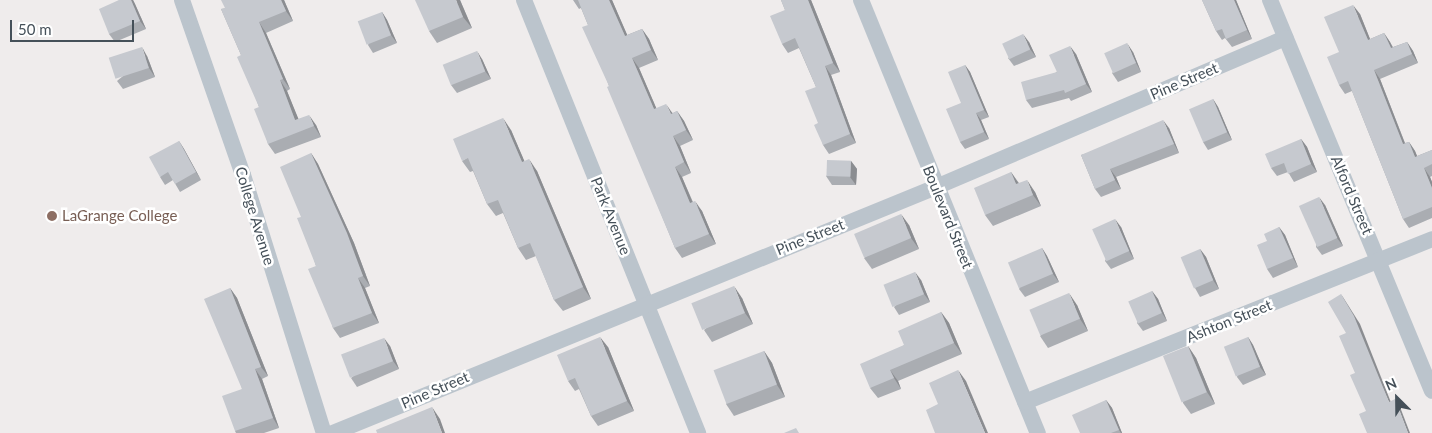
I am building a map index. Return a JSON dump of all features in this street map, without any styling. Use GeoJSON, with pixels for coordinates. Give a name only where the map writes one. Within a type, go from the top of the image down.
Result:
{"type":"FeatureCollection","features":[{"type":"Feature","properties":{"kind":"street","name":"College Avenue"},"geometry":{"type":"LineString","coordinates":[[182,0],[243,175],[324,433]]}},
{"type":"Feature","properties":{"kind":"street","name":"Park Avenue"},"geometry":{"type":"LineString","coordinates":[[524,0],[698,433]]}},
{"type":"Feature","properties":{"kind":"street","name":"Boulevard Street"},"geometry":{"type":"LineString","coordinates":[[861,0],[1038,433]]}},
{"type":"Feature","properties":{"kind":"street","name":"Alford Street"},"geometry":{"type":"LineString","coordinates":[[1270,0],[1432,391]]}},
{"type":"Feature","properties":{"kind":"street","name":"Pine Street"},"geometry":{"type":"LineString","coordinates":[[333,433],[646,303],[936,187],[1286,38]]}},
{"type":"Feature","properties":{"kind":"street","name":"Ashton Street"},"geometry":{"type":"LineString","coordinates":[[1025,402],[1432,239]]}},
{"type":"Feature","properties":{"kind":"building"},"geometry":{"type":"Polygon","coordinates":[[[119,0],[131,0],[140,21],[109,34],[99,9],[119,0]]]}},
{"type":"Feature","properties":{"kind":"building"},"geometry":{"type":"Polygon","coordinates":[[[221,0],[281,0],[286,11],[259,22],[283,79],[280,80],[295,120],[309,115],[314,126],[268,144],[254,109],[259,107],[237,57],[241,55],[221,9],[225,8],[221,0]]]}},
{"type":"Feature","properties":{"kind":"building"},"geometry":{"type":"Polygon","coordinates":[[[415,0],[456,0],[463,17],[429,31],[415,0]]]}},
{"type":"Feature","properties":{"kind":"building"},"geometry":{"type":"Polygon","coordinates":[[[578,0],[609,0],[625,36],[642,29],[651,50],[632,58],[654,109],[666,104],[671,114],[677,111],[686,130],[673,136],[684,162],[675,167],[690,203],[695,201],[709,234],[675,248],[607,87],[609,86],[582,27],[588,25],[578,0]]]}},
{"type":"Feature","properties":{"kind":"building"},"geometry":{"type":"Polygon","coordinates":[[[781,0],[808,0],[833,63],[825,66],[850,134],[823,145],[814,125],[818,123],[805,91],[816,87],[795,38],[782,44],[770,16],[785,10],[781,0]]]}},
{"type":"Feature","properties":{"kind":"building"},"geometry":{"type":"Polygon","coordinates":[[[1202,0],[1234,0],[1247,30],[1226,39],[1222,29],[1216,31],[1202,0]]]}},
{"type":"Feature","properties":{"kind":"building"},"geometry":{"type":"Polygon","coordinates":[[[1353,5],[1368,40],[1384,33],[1391,48],[1407,42],[1412,54],[1374,70],[1403,144],[1409,142],[1415,157],[1432,150],[1432,164],[1424,168],[1432,188],[1432,207],[1403,219],[1348,81],[1339,85],[1327,57],[1339,52],[1324,17],[1353,5]]]}},
{"type":"Feature","properties":{"kind":"building"},"geometry":{"type":"Polygon","coordinates":[[[382,12],[391,35],[367,45],[358,21],[382,12]]]}},
{"type":"Feature","properties":{"kind":"building"},"geometry":{"type":"Polygon","coordinates":[[[1023,34],[1030,49],[1009,59],[1002,44],[1023,34]]]}},
{"type":"Feature","properties":{"kind":"building"},"geometry":{"type":"Polygon","coordinates":[[[1127,43],[1136,63],[1113,73],[1104,53],[1127,43]]]}},
{"type":"Feature","properties":{"kind":"building"},"geometry":{"type":"Polygon","coordinates":[[[1070,46],[1086,84],[1065,93],[1064,90],[1026,100],[1021,82],[1057,72],[1049,55],[1070,46]]]}},
{"type":"Feature","properties":{"kind":"building"},"geometry":{"type":"Polygon","coordinates":[[[142,47],[149,68],[116,79],[109,58],[142,47]]]}},
{"type":"Feature","properties":{"kind":"building"},"geometry":{"type":"Polygon","coordinates":[[[477,51],[485,71],[451,85],[443,65],[477,51]]]}},
{"type":"Feature","properties":{"kind":"building"},"geometry":{"type":"Polygon","coordinates":[[[965,65],[984,110],[976,113],[984,132],[960,142],[946,109],[961,103],[948,72],[965,65]]]}},
{"type":"Feature","properties":{"kind":"building"},"geometry":{"type":"Polygon","coordinates":[[[1213,99],[1227,132],[1203,142],[1189,109],[1213,99]]]}},
{"type":"Feature","properties":{"kind":"building"},"geometry":{"type":"Polygon","coordinates":[[[503,118],[522,162],[529,159],[583,287],[554,300],[530,243],[518,248],[498,200],[487,204],[468,158],[462,161],[453,139],[503,118]]]}},
{"type":"Feature","properties":{"kind":"building"},"geometry":{"type":"Polygon","coordinates":[[[1163,120],[1174,144],[1110,169],[1115,180],[1095,189],[1081,155],[1163,120]]]}},
{"type":"Feature","properties":{"kind":"building"},"geometry":{"type":"Polygon","coordinates":[[[1301,139],[1311,164],[1288,174],[1284,163],[1271,168],[1265,154],[1301,139]]]}},
{"type":"Feature","properties":{"kind":"building"},"geometry":{"type":"Polygon","coordinates":[[[179,141],[196,172],[175,184],[168,172],[160,177],[149,157],[179,141]]]}},
{"type":"Feature","properties":{"kind":"building"},"geometry":{"type":"Polygon","coordinates":[[[311,153],[347,233],[363,276],[358,278],[372,313],[333,328],[308,269],[316,266],[297,218],[301,217],[280,167],[311,153]]]}},
{"type":"Feature","properties":{"kind":"building"},"geometry":{"type":"Polygon","coordinates":[[[827,160],[851,161],[850,177],[826,176],[827,160]]]}},
{"type":"Feature","properties":{"kind":"building"},"geometry":{"type":"Polygon","coordinates":[[[1011,172],[1016,184],[1027,180],[1033,195],[985,215],[974,188],[1011,172]]]}},
{"type":"Feature","properties":{"kind":"building"},"geometry":{"type":"Polygon","coordinates":[[[1319,197],[1337,238],[1317,247],[1299,206],[1319,197]]]}},
{"type":"Feature","properties":{"kind":"building"},"geometry":{"type":"Polygon","coordinates":[[[901,214],[911,238],[864,258],[854,234],[901,214]]]}},
{"type":"Feature","properties":{"kind":"building"},"geometry":{"type":"Polygon","coordinates":[[[1115,219],[1129,251],[1106,261],[1092,229],[1115,219]]]}},
{"type":"Feature","properties":{"kind":"building"},"geometry":{"type":"Polygon","coordinates":[[[1279,227],[1293,258],[1267,269],[1257,245],[1267,241],[1264,234],[1279,227]]]}},
{"type":"Feature","properties":{"kind":"building"},"geometry":{"type":"Polygon","coordinates":[[[1042,248],[1053,274],[1019,288],[1008,262],[1042,248]]]}},
{"type":"Feature","properties":{"kind":"building"},"geometry":{"type":"Polygon","coordinates":[[[1200,249],[1213,280],[1194,289],[1181,257],[1200,249]]]}},
{"type":"Feature","properties":{"kind":"building"},"geometry":{"type":"Polygon","coordinates":[[[915,272],[924,294],[892,307],[883,285],[915,272]]]}},
{"type":"Feature","properties":{"kind":"building"},"geometry":{"type":"Polygon","coordinates":[[[734,286],[745,313],[702,330],[691,303],[734,286]]]}},
{"type":"Feature","properties":{"kind":"building"},"geometry":{"type":"Polygon","coordinates":[[[230,288],[261,367],[255,369],[273,418],[235,431],[222,396],[242,389],[204,299],[230,288]]]}},
{"type":"Feature","properties":{"kind":"building"},"geometry":{"type":"Polygon","coordinates":[[[1152,291],[1162,313],[1138,324],[1128,302],[1152,291]]]}},
{"type":"Feature","properties":{"kind":"building"},"geometry":{"type":"Polygon","coordinates":[[[1069,293],[1080,319],[1040,336],[1029,310],[1069,293]]]}},
{"type":"Feature","properties":{"kind":"building"},"geometry":{"type":"Polygon","coordinates":[[[1341,294],[1354,316],[1389,402],[1395,399],[1408,433],[1367,433],[1359,414],[1366,411],[1350,375],[1355,373],[1339,336],[1346,333],[1328,302],[1341,294]]]}},
{"type":"Feature","properties":{"kind":"building"},"geometry":{"type":"Polygon","coordinates":[[[941,312],[954,343],[890,370],[894,378],[870,388],[860,364],[904,345],[898,331],[941,312]]]}},
{"type":"Feature","properties":{"kind":"building"},"geometry":{"type":"Polygon","coordinates":[[[600,337],[627,401],[591,416],[575,378],[568,381],[557,355],[600,337]]]}},
{"type":"Feature","properties":{"kind":"building"},"geometry":{"type":"Polygon","coordinates":[[[1248,337],[1260,367],[1236,376],[1224,347],[1248,337]]]}},
{"type":"Feature","properties":{"kind":"building"},"geometry":{"type":"Polygon","coordinates":[[[384,338],[393,361],[350,378],[341,354],[384,338]]]}},
{"type":"Feature","properties":{"kind":"building"},"geometry":{"type":"Polygon","coordinates":[[[1188,346],[1207,392],[1182,402],[1163,356],[1188,346]]]}},
{"type":"Feature","properties":{"kind":"building"},"geometry":{"type":"Polygon","coordinates":[[[764,351],[777,385],[726,404],[714,370],[764,351]]]}},
{"type":"Feature","properties":{"kind":"building"},"geometry":{"type":"Polygon","coordinates":[[[958,370],[985,433],[935,433],[926,410],[938,404],[929,383],[958,370]]]}},
{"type":"Feature","properties":{"kind":"building"},"geometry":{"type":"Polygon","coordinates":[[[1106,400],[1119,430],[1111,433],[1080,433],[1072,415],[1106,400]]]}},
{"type":"Feature","properties":{"kind":"building"},"geometry":{"type":"Polygon","coordinates":[[[432,407],[442,433],[377,433],[376,430],[432,407]]]}},
{"type":"Feature","properties":{"kind":"building"},"geometry":{"type":"Polygon","coordinates":[[[796,428],[799,433],[784,433],[796,428]]]}},
{"type":"Feature","properties":{"kind":"place","name":"LaGrange College"},"geometry":{"type":"Point","coordinates":[52,216]}}]}
